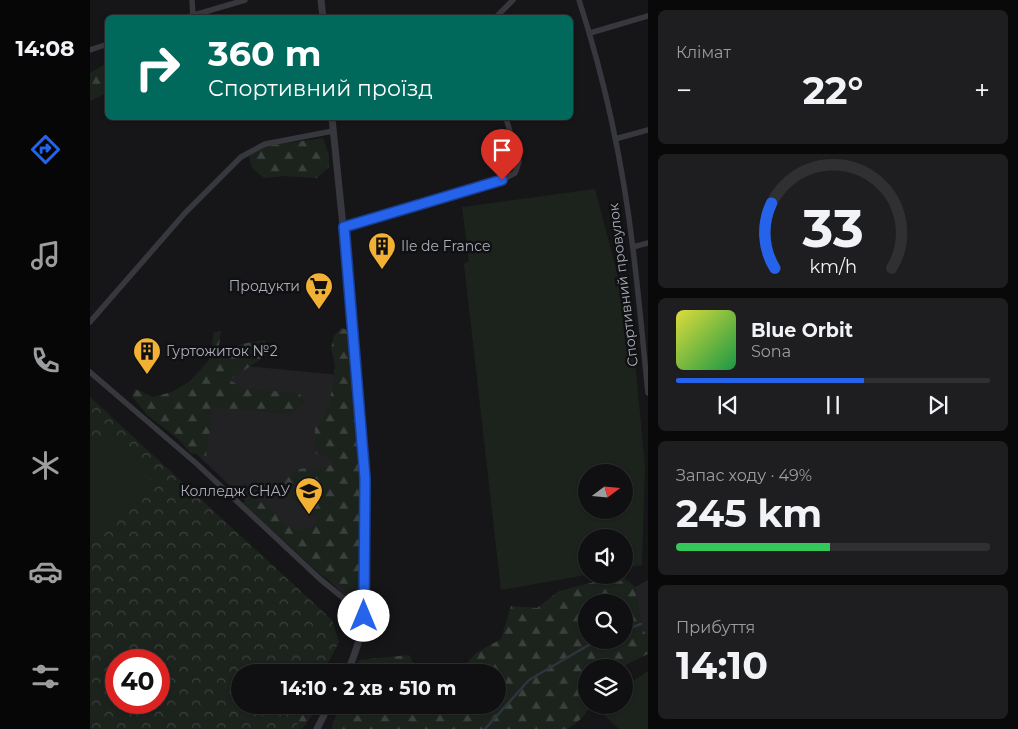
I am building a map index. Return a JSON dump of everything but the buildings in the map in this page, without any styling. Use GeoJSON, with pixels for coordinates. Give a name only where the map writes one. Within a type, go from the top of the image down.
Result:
{"type":"FeatureCollection","features":[{"type":"Feature","properties":{"kind":"street"},"geometry":{"type":"LineString","coordinates":[[192,0],[194,15],[245,0]]}},
{"type":"Feature","properties":{"kind":"street"},"geometry":{"type":"LineString","coordinates":[[321,0],[323,15]]}},
{"type":"Feature","properties":{"kind":"street"},"geometry":{"type":"LineString","coordinates":[[498,15],[513,0]]}},
{"type":"Feature","properties":{"kind":"street","name":"Спортивний провулок"},"geometry":{"type":"LineString","coordinates":[[579,0],[590,33],[615,139],[633,247],[646,354],[648,393]]}},
{"type":"Feature","properties":{"kind":"street"},"geometry":{"type":"LineString","coordinates":[[590,33],[648,16]]}},
{"type":"Feature","properties":{"kind":"street"},"geometry":{"type":"LineString","coordinates":[[90,50],[105,45]]}},
{"type":"Feature","properties":{"kind":"street"},"geometry":{"type":"LineString","coordinates":[[332,120],[344,227],[365,478],[364,616],[362,634],[352,664]]}},
{"type":"Feature","properties":{"kind":"street"},"geometry":{"type":"LineString","coordinates":[[344,227],[502,180],[515,173],[519,162],[507,120]]}},
{"type":"Feature","properties":{"kind":"street"},"geometry":{"type":"LineString","coordinates":[[615,139],[648,130]]}},
{"type":"Feature","properties":{"kind":"street"},"geometry":{"type":"LineString","coordinates":[[90,322],[185,213],[241,157],[265,144],[333,131]]}},
{"type":"Feature","properties":{"kind":"street"},"geometry":{"type":"LineString","coordinates":[[633,247],[648,243]]}},
{"type":"Feature","properties":{"kind":"street"},"geometry":{"type":"LineString","coordinates":[[90,372],[197,464],[320,579],[364,616]]}},
{"type":"Feature","properties":{"kind":"street"},"geometry":{"type":"LineString","coordinates":[[317,729],[324,714]]}},
{"type":"Feature","properties":{"kind":"shaded area","name":"Колледж СНАУ"},"geometry":{"type":"Polygon","coordinates":[[[214,363],[350,376],[362,612],[160,419],[214,363]]]}},
{"type":"Feature","properties":{"kind":"shaded area"},"geometry":{"type":"Polygon","coordinates":[[[648,580],[648,640],[641,624],[635,587],[648,580]]]}},
{"type":"Feature","properties":{"kind":"green space"},"geometry":{"type":"Polygon","coordinates":[[[105,64],[105,94],[90,101],[90,73],[105,64]]]}},
{"type":"Feature","properties":{"kind":"green space"},"geometry":{"type":"Polygon","coordinates":[[[323,138],[329,155],[329,167],[317,178],[284,176],[264,178],[252,168],[249,156],[266,146],[323,138]]]}},
{"type":"Feature","properties":{"kind":"green space"},"geometry":{"type":"Polygon","coordinates":[[[595,189],[632,330],[645,466],[642,565],[633,566],[633,529],[578,529],[578,576],[501,590],[464,264],[469,261],[462,207],[595,189]]]}},
{"type":"Feature","properties":{"kind":"green space"},"geometry":{"type":"Polygon","coordinates":[[[341,328],[348,330],[364,501],[362,612],[342,587],[321,575],[243,503],[249,498],[258,501],[290,527],[297,530],[312,527],[319,522],[291,498],[282,484],[298,470],[307,468],[320,469],[333,463],[323,455],[315,453],[315,428],[323,418],[330,401],[335,365],[331,348],[334,336],[341,328]]]}},
{"type":"Feature","properties":{"kind":"green space"},"geometry":{"type":"Polygon","coordinates":[[[221,331],[218,352],[227,351],[241,344],[265,340],[268,354],[230,380],[244,389],[299,393],[306,403],[291,413],[279,414],[213,408],[206,456],[191,453],[176,437],[147,415],[132,396],[135,389],[153,397],[172,392],[190,381],[209,360],[214,332],[221,331]]]}},
{"type":"Feature","properties":{"kind":"green space"},"geometry":{"type":"Polygon","coordinates":[[[90,397],[332,620],[339,642],[327,664],[231,664],[231,714],[302,714],[295,729],[90,729],[90,397]]]}},
{"type":"Feature","properties":{"kind":"green space"},"geometry":{"type":"Polygon","coordinates":[[[112,433],[155,474],[90,541],[90,456],[112,433]]]}},
{"type":"Feature","properties":{"kind":"green space"},"geometry":{"type":"Polygon","coordinates":[[[586,584],[632,584],[635,587],[641,624],[648,640],[648,654],[633,661],[633,659],[578,659],[578,714],[585,714],[568,729],[331,729],[337,714],[506,714],[506,664],[466,664],[476,653],[501,639],[511,606],[537,608],[559,591],[586,584]]]}},
{"type":"Feature","properties":{"kind":"green space"},"geometry":{"type":"Polygon","coordinates":[[[409,655],[414,664],[357,664],[359,660],[409,655]]]}},
{"type":"Feature","properties":{"kind":"green space"},"geometry":{"type":"Polygon","coordinates":[[[648,671],[648,729],[619,729],[604,715],[633,714],[633,681],[648,671]]]}},
{"type":"Feature","properties":{"kind":"green space"},"geometry":{"type":"Polygon","coordinates":[[[286,714],[313,714],[302,729],[272,729],[286,714]]]}},
{"type":"Feature","properties":{"kind":"waterway"},"geometry":{"type":"LineString","coordinates":[[633,627],[641,624]]}},
{"type":"Feature","properties":{"kind":"waterway"},"geometry":{"type":"LineString","coordinates":[[485,729],[529,680],[582,649]]}},
{"type":"Feature","properties":{"kind":"place","name":"Ile de France"},"geometry":{"type":"Point","coordinates":[382,270]}},
{"type":"Feature","properties":{"kind":"place","name":"Продукти"},"geometry":{"type":"Point","coordinates":[319,310]}},
{"type":"Feature","properties":{"kind":"place","name":"Гуртожиток №2"},"geometry":{"type":"Point","coordinates":[147,375]}},
{"type":"Feature","properties":{"kind":"place","name":"Колледж СНАУ"},"geometry":{"type":"Point","coordinates":[309,515]}},
{"type":"Feature","properties":{"kind":"route"},"geometry":{"type":"LineString","coordinates":[[364,616],[365,478],[344,227],[502,180]]}}]}
